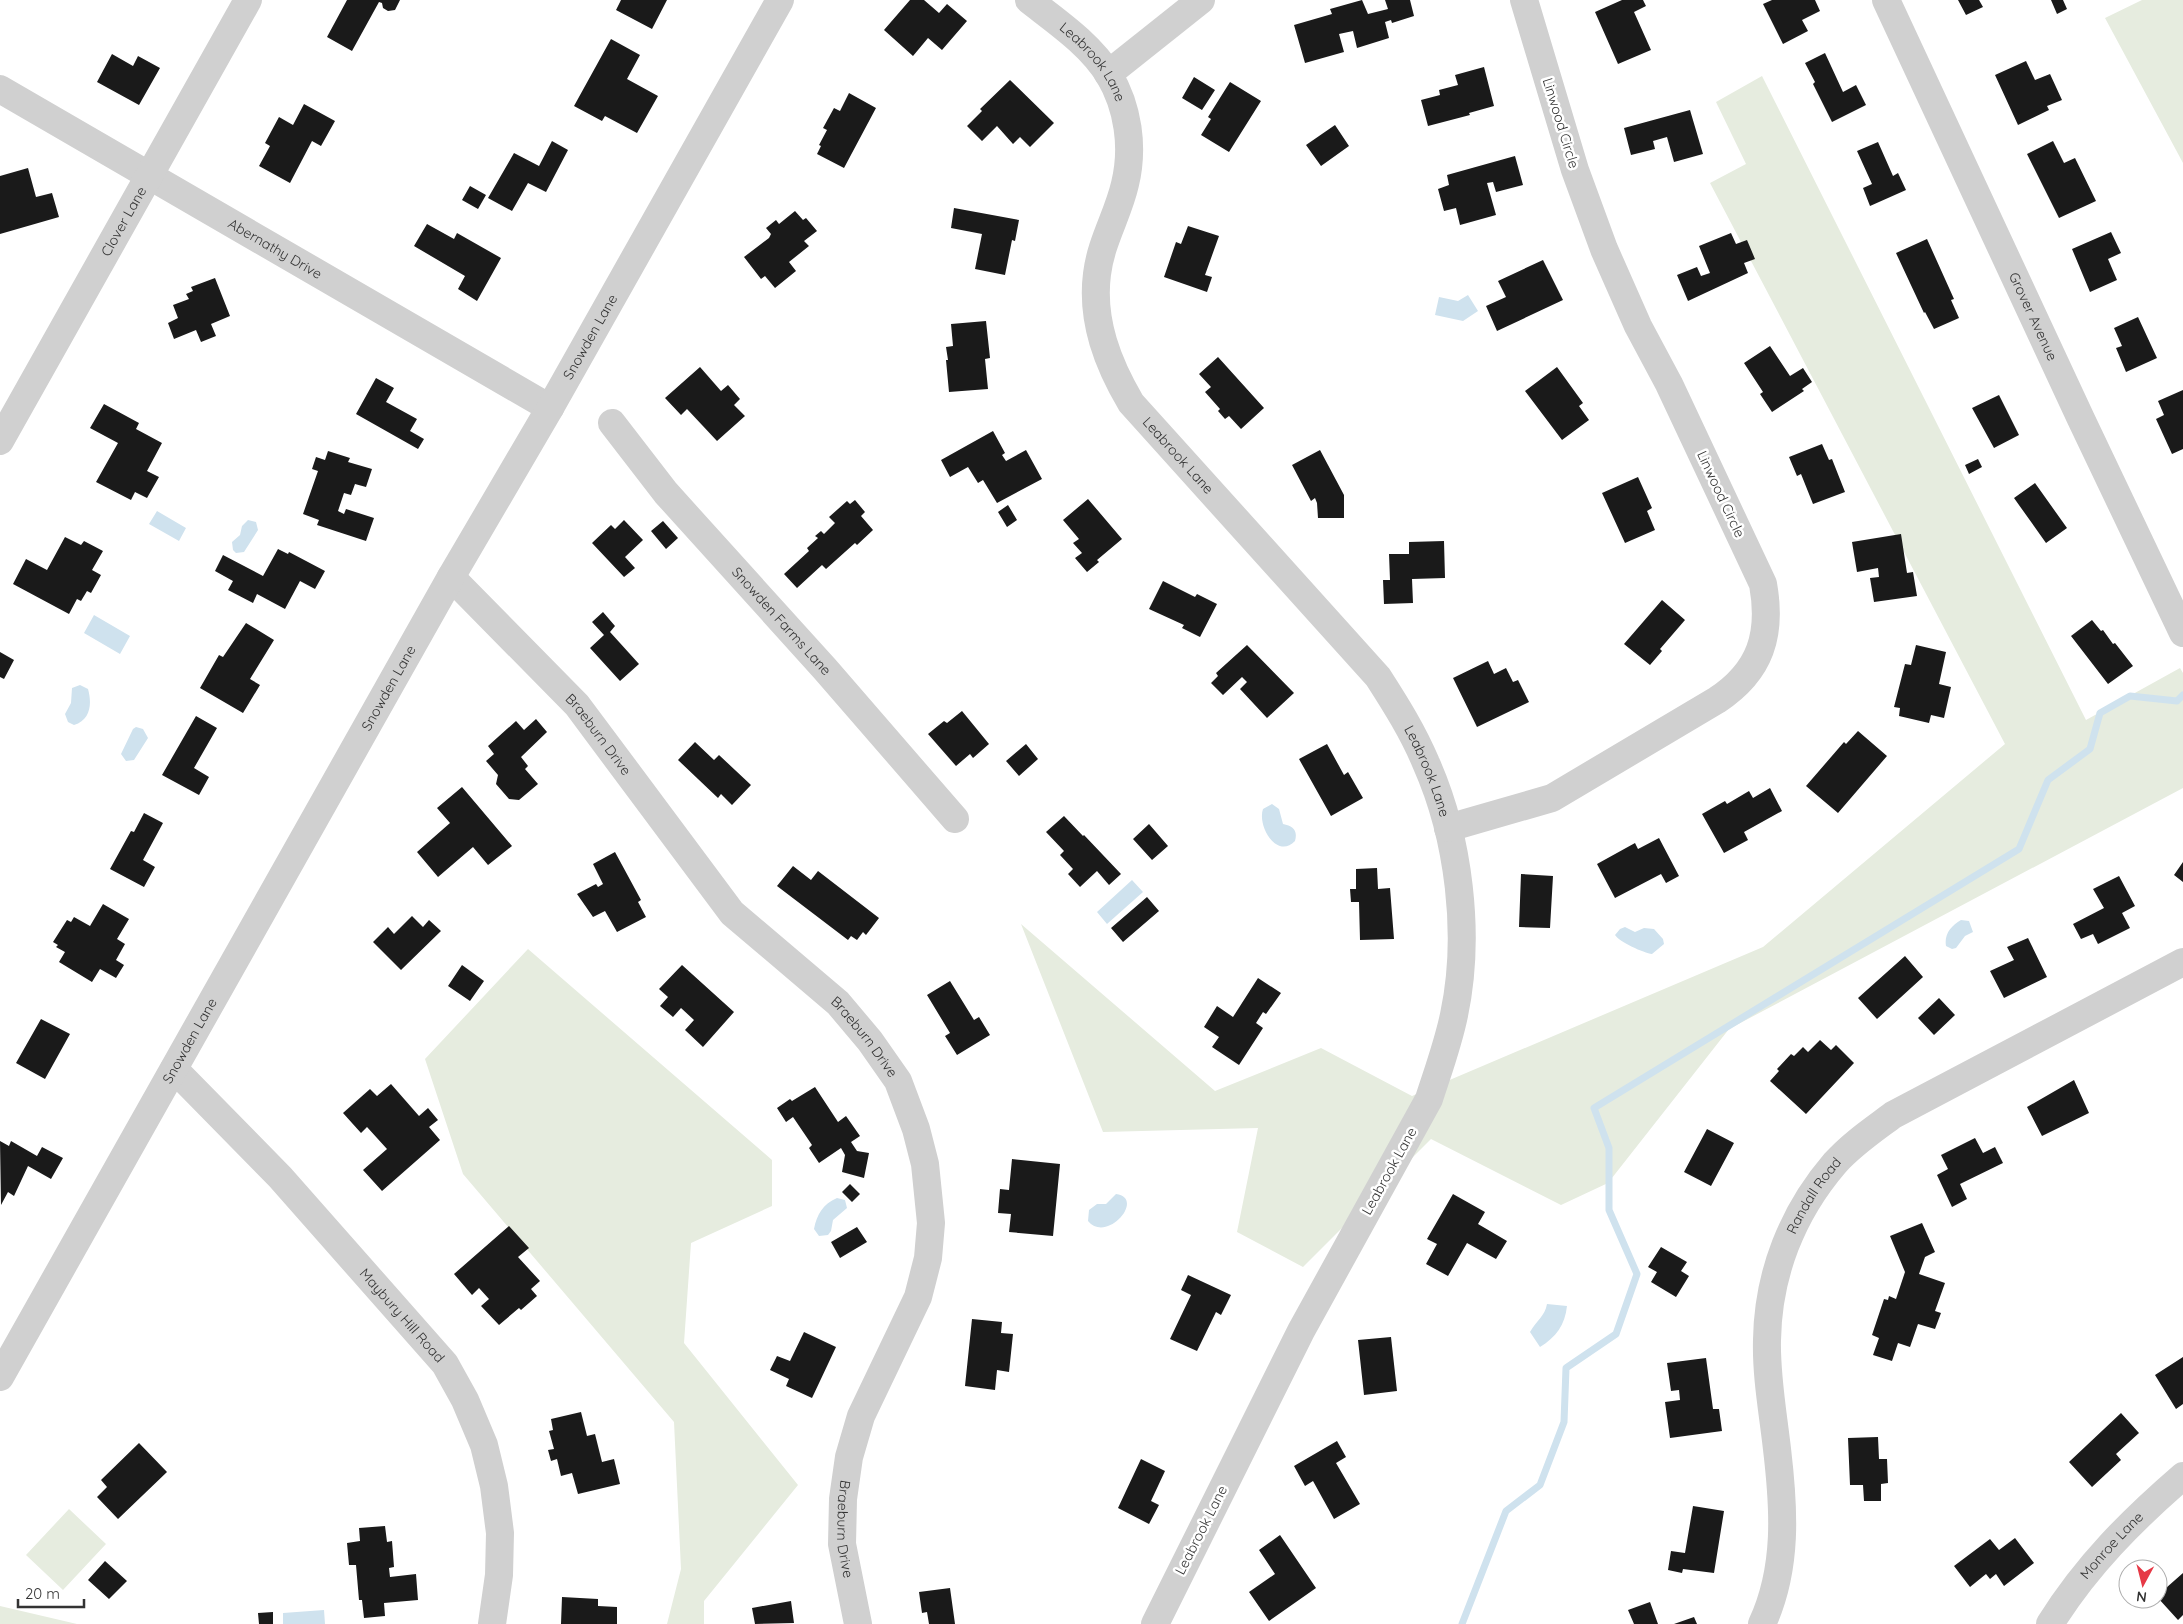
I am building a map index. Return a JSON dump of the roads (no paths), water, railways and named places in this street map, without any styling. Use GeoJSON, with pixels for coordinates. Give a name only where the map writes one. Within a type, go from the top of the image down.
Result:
{"type":"FeatureCollection","features":[{"type":"Feature","properties":{"kind":"street","name":"Clover Lane"},"geometry":{"type":"LineString","coordinates":[[0,441],[151,176],[248,0]]}},
{"type":"Feature","properties":{"kind":"street","name":"Snowden Lane"},"geometry":{"type":"LineString","coordinates":[[0,1377],[451,577],[550,408],[780,0]]}},
{"type":"Feature","properties":{"kind":"street","name":"Leabrook Lane"},"geometry":{"type":"LineString","coordinates":[[1029,0],[1088,48],[1108,74],[1121,100],[1128,128],[1130,158],[1125,185],[1104,240],[1097,275],[1096,310],[1103,345],[1114,375],[1131,403],[1378,677],[1407,722],[1427,764],[1448,828],[1456,867],[1461,940],[1460,967],[1454,1013],[1443,1061],[1429,1098],[1301,1331],[1155,1624]]}},
{"type":"Feature","properties":{"kind":"street"},"geometry":{"type":"LineString","coordinates":[[1108,74],[1201,0]]}},
{"type":"Feature","properties":{"kind":"street","name":"Linwood Circle"},"geometry":{"type":"LineString","coordinates":[[1448,828],[1552,798],[1717,700],[1730,691],[1747,674],[1760,651],[1766,630],[1767,608],[1763,584],[1669,384],[1638,326],[1604,249],[1575,170],[1524,0]]}},
{"type":"Feature","properties":{"kind":"street","name":"Grover Avenue"},"geometry":{"type":"LineString","coordinates":[[1886,0],[2183,633]]}},
{"type":"Feature","properties":{"kind":"street","name":"Abernathy Drive"},"geometry":{"type":"LineString","coordinates":[[0,89],[550,408]]}},
{"type":"Feature","properties":{"kind":"street","name":"Snowden Farms Lane"},"geometry":{"type":"LineString","coordinates":[[612,423],[666,493],[825,669],[954,819]]}},
{"type":"Feature","properties":{"kind":"street","name":"Braeburn Drive"},"geometry":{"type":"LineString","coordinates":[[451,577],[577,705],[732,913],[838,1003],[870,1041],[898,1081],[916,1129],[925,1164],[931,1224],[928,1258],[918,1296],[861,1416],[849,1457],[843,1499],[842,1544],[858,1624]]}},
{"type":"Feature","properties":{"kind":"street","name":"Randall Road"},"geometry":{"type":"LineString","coordinates":[[1762,1624],[1777,1579],[1783,1540],[1784,1502],[1766,1340],[1770,1299],[1779,1262],[1794,1224],[1813,1192],[1843,1156],[1863,1136],[1893,1115],[2183,962]]}},
{"type":"Feature","properties":{"kind":"street","name":"Maybury Hill Road"},"geometry":{"type":"LineString","coordinates":[[174,1069],[280,1177],[445,1364],[465,1400],[484,1445],[494,1486],[500,1533],[500,1575],[492,1624]]}},
{"type":"Feature","properties":{"kind":"street","name":"Monroe Lane"},"geometry":{"type":"LineString","coordinates":[[2050,1624],[2098,1556],[2138,1514],[2183,1476]]}},
{"type":"Feature","properties":{"kind":"water"},"geometry":{"type":"Polygon","coordinates":[[[1468,295],[1478,311],[1463,321],[1435,315],[1439,297],[1458,301],[1468,295]]]}},
{"type":"Feature","properties":{"kind":"water"},"geometry":{"type":"Polygon","coordinates":[[[157,511],[186,528],[179,541],[149,524],[157,511]]]}},
{"type":"Feature","properties":{"kind":"water"},"geometry":{"type":"Polygon","coordinates":[[[248,520],[256,522],[258,530],[244,552],[236,553],[233,550],[232,542],[240,535],[242,526],[248,520]]]}},
{"type":"Feature","properties":{"kind":"water"},"geometry":{"type":"Polygon","coordinates":[[[94,615],[130,636],[120,654],[84,633],[94,615]]]}},
{"type":"Feature","properties":{"kind":"water"},"geometry":{"type":"Polygon","coordinates":[[[80,685],[88,689],[90,705],[84,719],[74,725],[68,722],[65,714],[71,703],[72,688],[80,685]]]}},
{"type":"Feature","properties":{"kind":"water"},"geometry":{"type":"Polygon","coordinates":[[[136,727],[143,729],[148,738],[134,760],[126,761],[121,754],[133,729],[136,727]]]}},
{"type":"Feature","properties":{"kind":"water"},"geometry":{"type":"Polygon","coordinates":[[[1272,804],[1279,809],[1283,824],[1292,827],[1295,831],[1295,841],[1288,846],[1275,844],[1266,832],[1263,824],[1263,809],[1272,804]]]}},
{"type":"Feature","properties":{"kind":"water"},"geometry":{"type":"Polygon","coordinates":[[[1132,880],[1143,892],[1107,924],[1097,912],[1132,880]]]}},
{"type":"Feature","properties":{"kind":"water"},"geometry":{"type":"Polygon","coordinates":[[[1961,920],[1969,921],[1973,932],[1965,936],[1956,948],[1952,949],[1946,946],[1947,934],[1961,920]]]}},
{"type":"Feature","properties":{"kind":"water"},"geometry":{"type":"Polygon","coordinates":[[[1625,927],[1635,932],[1644,928],[1654,929],[1663,939],[1664,944],[1652,954],[1626,944],[1615,935],[1620,929],[1625,927]]]}},
{"type":"Feature","properties":{"kind":"water"},"geometry":{"type":"Polygon","coordinates":[[[1116,1194],[1124,1197],[1127,1203],[1120,1218],[1113,1224],[1105,1227],[1096,1227],[1088,1221],[1089,1210],[1097,1204],[1106,1204],[1116,1194]]]}},
{"type":"Feature","properties":{"kind":"water"},"geometry":{"type":"Polygon","coordinates":[[[837,1198],[845,1200],[847,1208],[833,1220],[831,1231],[828,1235],[819,1236],[814,1229],[819,1214],[824,1206],[837,1198]]]}},
{"type":"Feature","properties":{"kind":"water"},"geometry":{"type":"Polygon","coordinates":[[[1547,1304],[1567,1306],[1566,1313],[1559,1330],[1540,1347],[1530,1332],[1547,1304]]]}},
{"type":"Feature","properties":{"kind":"water"},"geometry":{"type":"Polygon","coordinates":[[[324,1610],[325,1624],[283,1624],[283,1613],[324,1610]]]}},
{"type":"Feature","properties":{"kind":"waterway"},"geometry":{"type":"LineString","coordinates":[[1462,1624],[1506,1511],[1540,1485],[1564,1422],[1566,1368],[1616,1334],[1637,1274],[1609,1210],[1609,1148],[1594,1108],[2019,849],[2048,780],[2090,749],[2100,713],[2130,696],[2177,701],[2183,695]]}}]}
